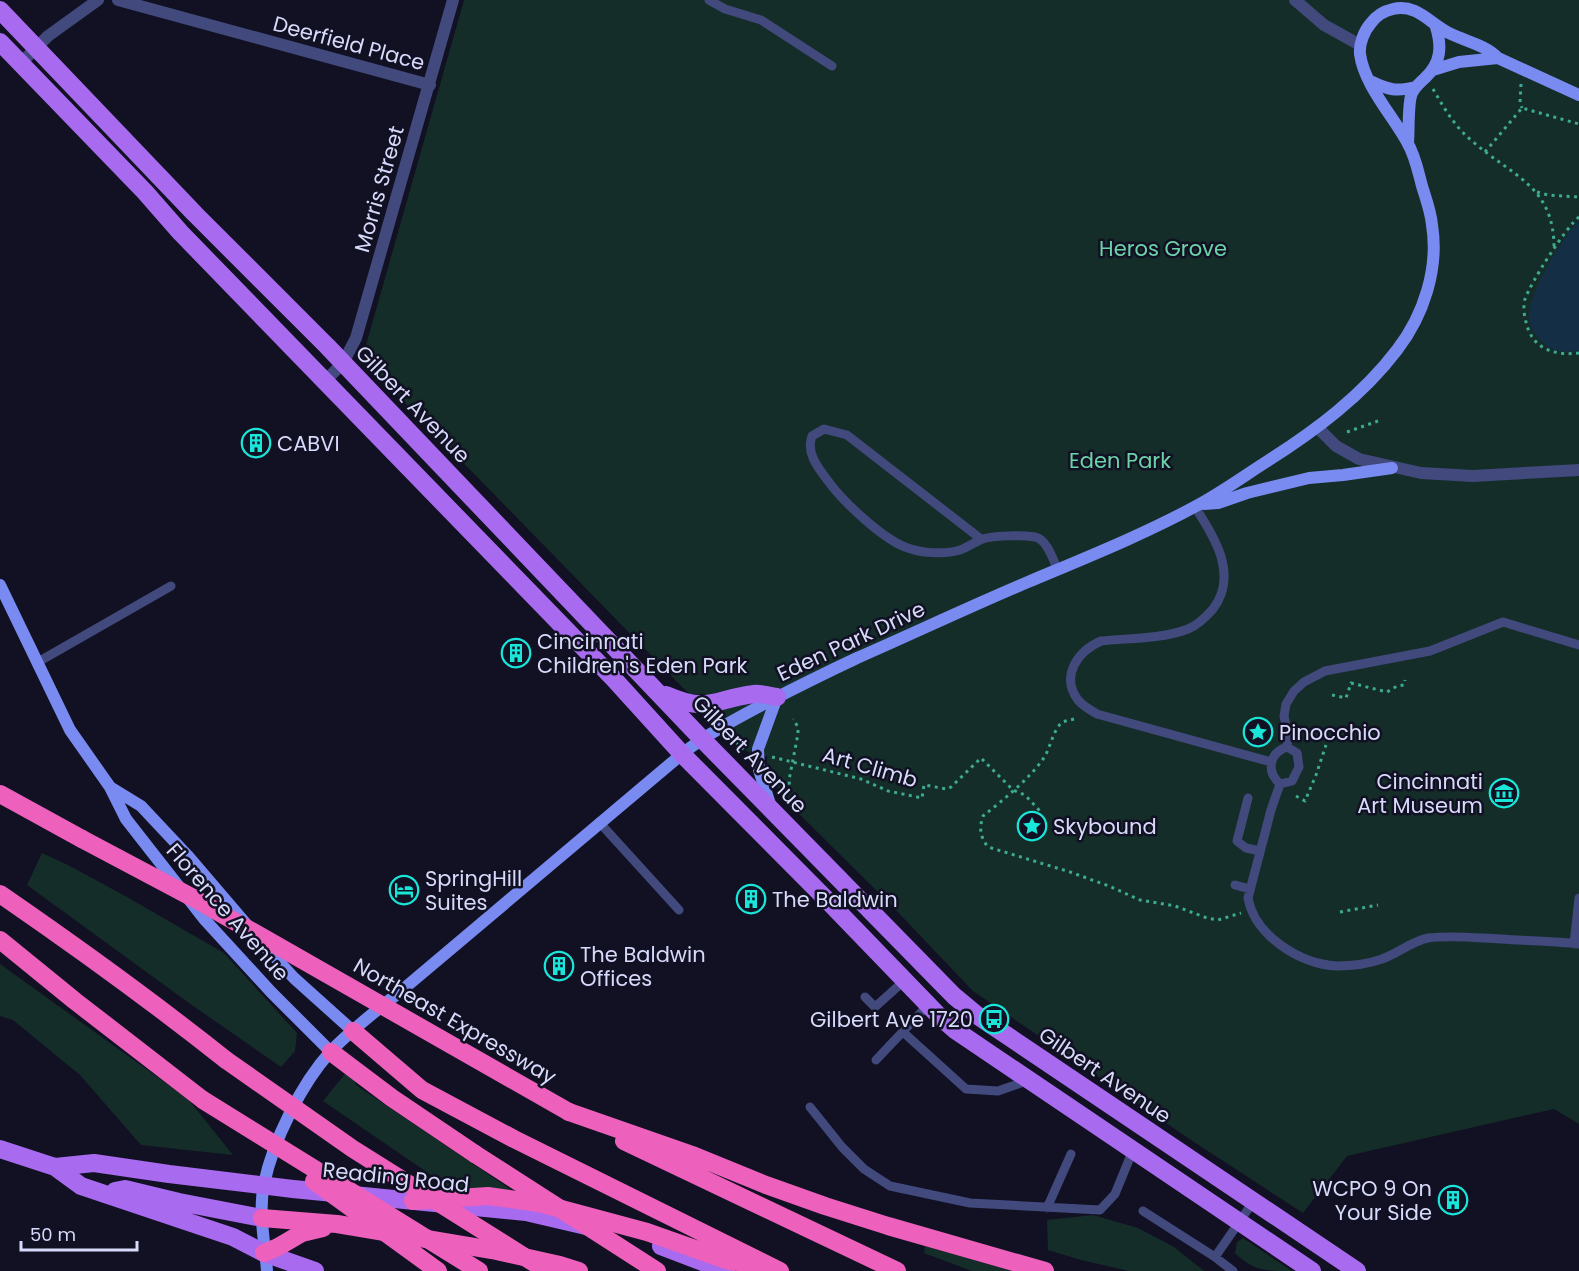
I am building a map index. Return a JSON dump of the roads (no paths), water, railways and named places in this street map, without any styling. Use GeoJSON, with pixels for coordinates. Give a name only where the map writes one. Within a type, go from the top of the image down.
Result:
{"type":"FeatureCollection","features":[{"type":"Feature","properties":{"kind":"highway","name":"Northeast Expressway"},"geometry":{"type":"LineString","coordinates":[[0,794],[197,900],[569,1112],[648,1153],[897,1271]]}},
{"type":"Feature","properties":{"kind":"highway"},"geometry":{"type":"LineString","coordinates":[[0,894],[170,1015],[226,1060],[353,1149],[547,1271]]}},
{"type":"Feature","properties":{"kind":"highway"},"geometry":{"type":"LineString","coordinates":[[0,940],[203,1100],[438,1271]]}},
{"type":"Feature","properties":{"kind":"highway"},"geometry":{"type":"LineString","coordinates":[[353,1031],[422,1090],[514,1139],[774,1268]]}},
{"type":"Feature","properties":{"kind":"highway"},"geometry":{"type":"LineString","coordinates":[[331,1052],[392,1098],[474,1154],[554,1203],[657,1271]]}},
{"type":"Feature","properties":{"kind":"highway"},"geometry":{"type":"LineString","coordinates":[[203,1100],[479,1271]]}},
{"type":"Feature","properties":{"kind":"highway"},"geometry":{"type":"LineString","coordinates":[[569,1112],[842,1211],[1045,1271]]}},
{"type":"Feature","properties":{"kind":"highway"},"geometry":{"type":"LineString","coordinates":[[413,1201],[488,1196],[539,1203],[647,1232],[729,1260],[774,1268]]}},
{"type":"Feature","properties":{"kind":"highway"},"geometry":{"type":"LineString","coordinates":[[262,1218],[337,1224],[492,1250],[579,1271]]}},
{"type":"Feature","properties":{"kind":"highway"},"geometry":{"type":"LineString","coordinates":[[266,1262],[278,1247],[302,1233],[337,1224]]}},
{"type":"Feature","properties":{"kind":"main road","name":"Gilbert Avenue"},"geometry":{"type":"LineString","coordinates":[[0,10],[771,809],[918,980],[928,1005],[955,1030],[1312,1271]]}},
{"type":"Feature","properties":{"kind":"main road","name":"Gilbert Avenue"},"geometry":{"type":"LineString","coordinates":[[0,42],[613,678],[682,754],[825,897],[918,980],[954,996],[978,1016],[1357,1271]]}},
{"type":"Feature","properties":{"kind":"main road"},"geometry":{"type":"LineString","coordinates":[[659,693],[684,703],[704,705],[755,693],[777,697]]}},
{"type":"Feature","properties":{"kind":"main road","name":"Reading Road"},"geometry":{"type":"LineString","coordinates":[[0,1149],[55,1167],[81,1186],[233,1237],[266,1262],[315,1271]]}},
{"type":"Feature","properties":{"kind":"main road","name":"Reading Road"},"geometry":{"type":"LineString","coordinates":[[55,1167],[94,1163],[264,1185],[526,1212],[652,1242],[726,1271]]}},
{"type":"Feature","properties":{"kind":"main road"},"geometry":{"type":"LineString","coordinates":[[102,1193],[125,1189],[262,1218]]}},
{"type":"Feature","properties":{"kind":"street"},"geometry":{"type":"LineString","coordinates":[[20,64],[48,36],[98,0]]}},
{"type":"Feature","properties":{"kind":"street","name":"Deerfield Place"},"geometry":{"type":"LineString","coordinates":[[118,0],[429,86]]}},
{"type":"Feature","properties":{"kind":"street","name":"Morris Street"},"geometry":{"type":"LineString","coordinates":[[326,380],[343,363],[356,338],[453,0]]}},
{"type":"Feature","properties":{"kind":"street"},"geometry":{"type":"LineString","coordinates":[[1296,0],[1324,25],[1360,45],[1370,24],[1378,16],[1395,4],[1410,9],[1421,13],[1436,27],[1489,49],[1498,58],[1579,95]]}},
{"type":"Feature","properties":{"kind":"street"},"geometry":{"type":"LineString","coordinates":[[1370,81],[1387,89],[1401,91],[1416,87],[1433,70],[1440,56],[1440,42],[1436,27]]}},
{"type":"Feature","properties":{"kind":"street","name":"Eden Park Drive"},"geometry":{"type":"LineString","coordinates":[[266,1262],[262,1218],[264,1185],[281,1133],[293,1109],[308,1081],[331,1052],[599,822],[701,738],[819,675],[1058,570],[1198,505],[1287,449],[1351,401],[1376,375],[1399,347],[1415,322],[1424,302],[1434,253],[1432,224],[1416,163],[1408,142],[1390,117],[1370,81],[1360,57],[1360,45]]}},
{"type":"Feature","properties":{"kind":"street"},"geometry":{"type":"LineString","coordinates":[[1433,70],[1459,62],[1498,58]]}},
{"type":"Feature","properties":{"kind":"street","name":"Eden Park Drive"},"geometry":{"type":"LineString","coordinates":[[1408,142],[1411,96],[1416,87]]}},
{"type":"Feature","properties":{"kind":"street"},"geometry":{"type":"LineString","coordinates":[[1317,427],[1336,446],[1359,459],[1421,473],[1473,476],[1579,470]]}},
{"type":"Feature","properties":{"kind":"street"},"geometry":{"type":"LineString","coordinates":[[1198,505],[1218,503],[1247,493],[1309,478],[1392,468]]}},
{"type":"Feature","properties":{"kind":"street","name":"Florence Avenue"},"geometry":{"type":"LineString","coordinates":[[0,585],[70,730],[110,787],[126,819],[205,920],[271,992],[331,1052]]}},
{"type":"Feature","properties":{"kind":"street"},"geometry":{"type":"LineString","coordinates":[[771,809],[759,770],[758,749],[777,697]]}},
{"type":"Feature","properties":{"kind":"street","name":"Florence Avenue"},"geometry":{"type":"LineString","coordinates":[[110,787],[141,806],[187,855],[294,978],[353,1031]]}},
{"type":"Feature","properties":{"kind":"lane"},"geometry":{"type":"LineString","coordinates":[[709,0],[725,9],[761,20],[832,66]]}},
{"type":"Feature","properties":{"kind":"lane"},"geometry":{"type":"LineString","coordinates":[[981,539],[846,435],[824,429],[812,436],[809,445],[812,457],[823,474],[854,509],[894,542],[913,550],[950,552],[965,548],[981,539],[1013,536],[1039,538],[1058,570]]}},
{"type":"Feature","properties":{"kind":"lane"},"geometry":{"type":"LineString","coordinates":[[1198,505],[1224,563],[1223,588],[1216,605],[1199,623],[1189,629],[1101,641],[1090,645],[1075,662],[1071,673],[1071,685],[1078,700],[1097,714],[1271,762]]}},
{"type":"Feature","properties":{"kind":"lane"},"geometry":{"type":"LineString","coordinates":[[38,662],[171,586]]}},
{"type":"Feature","properties":{"kind":"lane"},"geometry":{"type":"LineString","coordinates":[[1287,747],[1285,707],[1294,691],[1310,678],[1340,667],[1430,651],[1503,622],[1579,645]]}},
{"type":"Feature","properties":{"kind":"lane"},"geometry":{"type":"LineString","coordinates":[[1287,747],[1298,753],[1300,762],[1298,772],[1289,784],[1280,784],[1272,775],[1271,762],[1275,754],[1287,747]]}},
{"type":"Feature","properties":{"kind":"lane"},"geometry":{"type":"LineString","coordinates":[[1280,784],[1248,898],[1251,909],[1269,934],[1300,957],[1327,965],[1347,965],[1373,961],[1428,938],[1465,937],[1576,944],[1579,898]]}},
{"type":"Feature","properties":{"kind":"lane"},"geometry":{"type":"LineString","coordinates":[[1248,798],[1237,841],[1246,848],[1260,851]]}},
{"type":"Feature","properties":{"kind":"lane"},"geometry":{"type":"LineString","coordinates":[[599,822],[679,910]]}},
{"type":"Feature","properties":{"kind":"lane"},"geometry":{"type":"LineString","coordinates":[[1235,885],[1250,889]]}},
{"type":"Feature","properties":{"kind":"lane"},"geometry":{"type":"LineString","coordinates":[[865,997],[875,1007],[918,980]]}},
{"type":"Feature","properties":{"kind":"lane"},"geometry":{"type":"LineString","coordinates":[[876,1060],[928,1005]]}},
{"type":"Feature","properties":{"kind":"lane"},"geometry":{"type":"LineString","coordinates":[[903,1032],[966,1089],[998,1091],[1029,1080]]}},
{"type":"Feature","properties":{"kind":"lane"},"geometry":{"type":"LineString","coordinates":[[810,1107],[842,1147],[864,1169],[890,1186],[970,1203],[1100,1210],[1115,1194],[1133,1150]]}},
{"type":"Feature","properties":{"kind":"lane"},"geometry":{"type":"LineString","coordinates":[[1047,1208],[1071,1154]]}},
{"type":"Feature","properties":{"kind":"lane"},"geometry":{"type":"LineString","coordinates":[[1215,1257],[1253,1202]]}},
{"type":"Feature","properties":{"kind":"lane"},"geometry":{"type":"LineString","coordinates":[[1143,1211],[1233,1271]]}},
{"type":"Feature","properties":{"kind":"water"},"geometry":{"type":"Polygon","coordinates":[[[1579,221],[1579,351],[1563,352],[1549,347],[1538,338],[1529,320],[1529,310],[1546,268],[1579,221]]]}},
{"type":"Feature","properties":{"kind":"place","name":"CABVI"},"geometry":{"type":"Point","coordinates":[256,443]}},
{"type":"Feature","properties":{"kind":"place","name":"Cincinnati Children's Eden Park"},"geometry":{"type":"Point","coordinates":[516,653]}},
{"type":"Feature","properties":{"kind":"place","name":"Pinocchio"},"geometry":{"type":"Point","coordinates":[1258,732]}},
{"type":"Feature","properties":{"kind":"place","name":"Cincinnati Art Museum"},"geometry":{"type":"Point","coordinates":[1504,793]}},
{"type":"Feature","properties":{"kind":"place","name":"Skybound"},"geometry":{"type":"Point","coordinates":[1032,826]}},
{"type":"Feature","properties":{"kind":"place","name":"SpringHill Suites"},"geometry":{"type":"Point","coordinates":[404,890]}},
{"type":"Feature","properties":{"kind":"place","name":"The Baldwin"},"geometry":{"type":"Point","coordinates":[751,899]}},
{"type":"Feature","properties":{"kind":"place","name":"The Baldwin Offices"},"geometry":{"type":"Point","coordinates":[559,966]}},
{"type":"Feature","properties":{"kind":"place","name":"Gilbert Ave 1720"},"geometry":{"type":"Point","coordinates":[994,1019]}},
{"type":"Feature","properties":{"kind":"place","name":"WCPO 9 On Your Side"},"geometry":{"type":"Point","coordinates":[1453,1200]}},
{"type":"Feature","properties":{"kind":"park label","name":"Heros Grove"},"geometry":{"type":"Point","coordinates":[1163,248]}},
{"type":"Feature","properties":{"kind":"park label","name":"Eden Park"},"geometry":{"type":"Point","coordinates":[1120,460]}}]}
